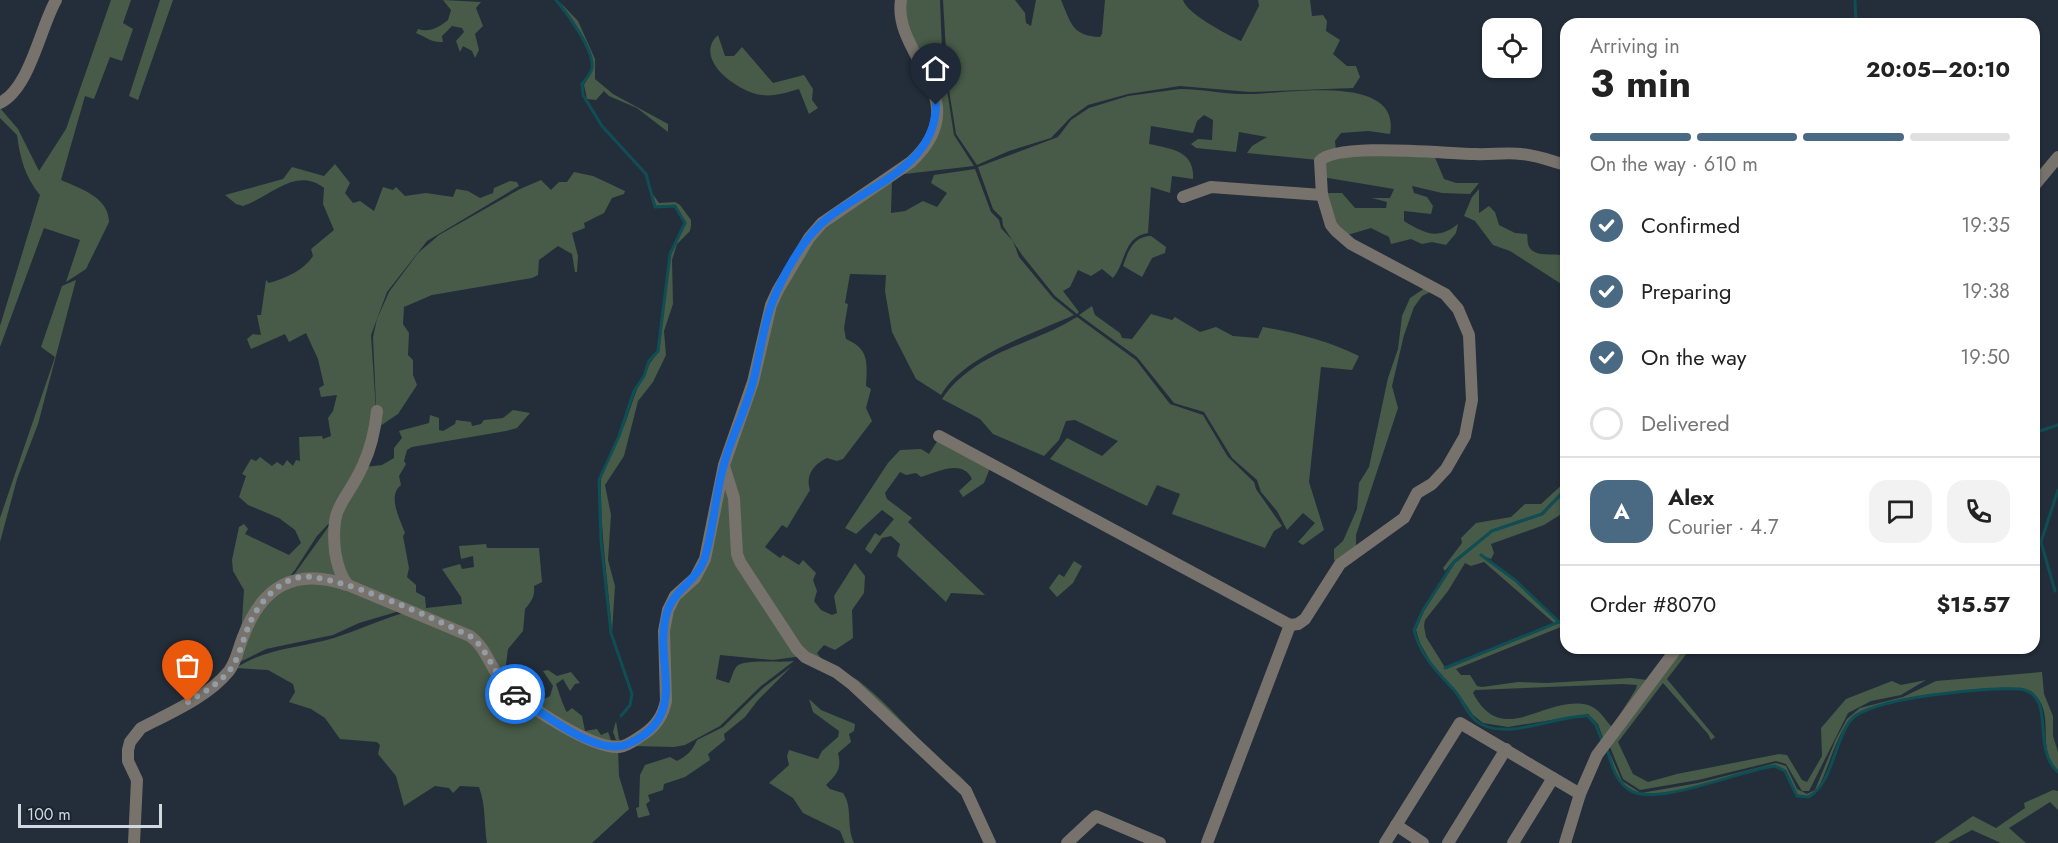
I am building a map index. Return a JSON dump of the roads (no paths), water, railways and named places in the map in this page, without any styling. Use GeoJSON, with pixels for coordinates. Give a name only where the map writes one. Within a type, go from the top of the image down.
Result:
{"type":"FeatureCollection","features":[{"type":"Feature","properties":{"kind":"street"},"geometry":{"type":"LineString","coordinates":[[0,103],[13,93],[24,75],[56,0]]}},
{"type":"Feature","properties":{"kind":"street"},"geometry":{"type":"LineString","coordinates":[[134,843],[137,780],[128,761],[128,750],[134,735],[141,728],[217,684],[235,662],[242,637],[257,610],[276,588],[301,577],[324,578],[348,585],[470,636],[483,648],[501,680],[518,695],[566,728],[595,743],[626,745],[651,729],[664,712],[665,620],[670,603],[695,578],[705,559],[724,465],[753,382],[771,305],[799,254],[822,223],[916,157],[925,146],[933,128],[936,105],[931,80],[907,35],[900,14],[901,0]]}},
{"type":"Feature","properties":{"kind":"street"},"geometry":{"type":"LineString","coordinates":[[939,436],[1290,625],[1298,624],[1305,619],[1340,564],[1404,518],[1417,493],[1439,478],[1465,436],[1472,400],[1469,335],[1458,309],[1445,294],[1434,287],[1342,238],[1331,225],[1322,195],[1320,161],[1327,155],[1336,153],[1386,150],[1477,154],[1514,153],[1560,164]]}},
{"type":"Feature","properties":{"kind":"street"},"geometry":{"type":"LineString","coordinates":[[2040,179],[2058,157]]}},
{"type":"Feature","properties":{"kind":"street"},"geometry":{"type":"LineString","coordinates":[[1183,197],[1211,187],[1322,195]]}},
{"type":"Feature","properties":{"kind":"street"},"geometry":{"type":"LineString","coordinates":[[348,585],[342,578],[336,559],[333,520],[363,467],[370,447],[377,411]]}},
{"type":"Feature","properties":{"kind":"street"},"geometry":{"type":"LineString","coordinates":[[724,465],[734,498],[737,554],[787,637],[805,657],[849,681],[966,791],[990,843]]}},
{"type":"Feature","properties":{"kind":"street"},"geometry":{"type":"LineString","coordinates":[[1207,843],[1290,625]]}},
{"type":"Feature","properties":{"kind":"street"},"geometry":{"type":"LineString","coordinates":[[1565,843],[1580,794],[1597,755],[1673,654]]}},
{"type":"Feature","properties":{"kind":"street"},"geometry":{"type":"LineString","coordinates":[[1385,843],[1460,723],[1580,794]]}},
{"type":"Feature","properties":{"kind":"street"},"geometry":{"type":"LineString","coordinates":[[1448,843],[1506,749]]}},
{"type":"Feature","properties":{"kind":"street"},"geometry":{"type":"LineString","coordinates":[[1513,843],[1553,778]]}},
{"type":"Feature","properties":{"kind":"street"},"geometry":{"type":"LineString","coordinates":[[1067,843],[1096,816],[1160,843]]}},
{"type":"Feature","properties":{"kind":"street"},"geometry":{"type":"LineString","coordinates":[[1396,825],[1423,843]]}},
{"type":"Feature","properties":{"kind":"waterway"},"geometry":{"type":"LineString","coordinates":[[556,0],[585,42],[592,61],[591,72],[582,84],[583,95],[602,126],[646,174],[655,207],[675,206],[685,223],[670,254],[658,351],[649,361],[644,376],[634,391],[619,436],[599,480],[601,541],[611,633],[632,694],[630,705],[621,716]]}},
{"type":"Feature","properties":{"kind":"waterway"},"geometry":{"type":"LineString","coordinates":[[1855,0],[1856,18]]}},
{"type":"Feature","properties":{"kind":"waterway"},"geometry":{"type":"LineString","coordinates":[[2040,431],[2058,425]]}},
{"type":"Feature","properties":{"kind":"waterway"},"geometry":{"type":"LineString","coordinates":[[2055,591],[2041,542],[2058,490]]}},
{"type":"Feature","properties":{"kind":"waterway"},"geometry":{"type":"LineString","coordinates":[[1560,495],[1542,514],[1492,531],[1454,562],[1423,610],[1414,630],[1420,647],[1435,670],[1457,694],[1475,720],[1486,727],[1514,729],[1588,716],[1596,725],[1602,741]]}},
{"type":"Feature","properties":{"kind":"waterway"},"geometry":{"type":"LineString","coordinates":[[1481,555],[1515,580],[1559,622]]}},
{"type":"Feature","properties":{"kind":"waterway"},"geometry":{"type":"LineString","coordinates":[[1445,668],[1560,621]]}},
{"type":"Feature","properties":{"kind":"waterway"},"geometry":{"type":"LineString","coordinates":[[1607,749],[1620,781],[1628,789],[1640,794],[1678,791],[1775,766],[1785,771],[1797,796],[1809,797],[1823,782],[1850,721],[1861,713],[1880,706],[1930,695],[2020,689],[2031,693],[2038,701],[2046,750],[2050,762],[2058,772]]}}]}
